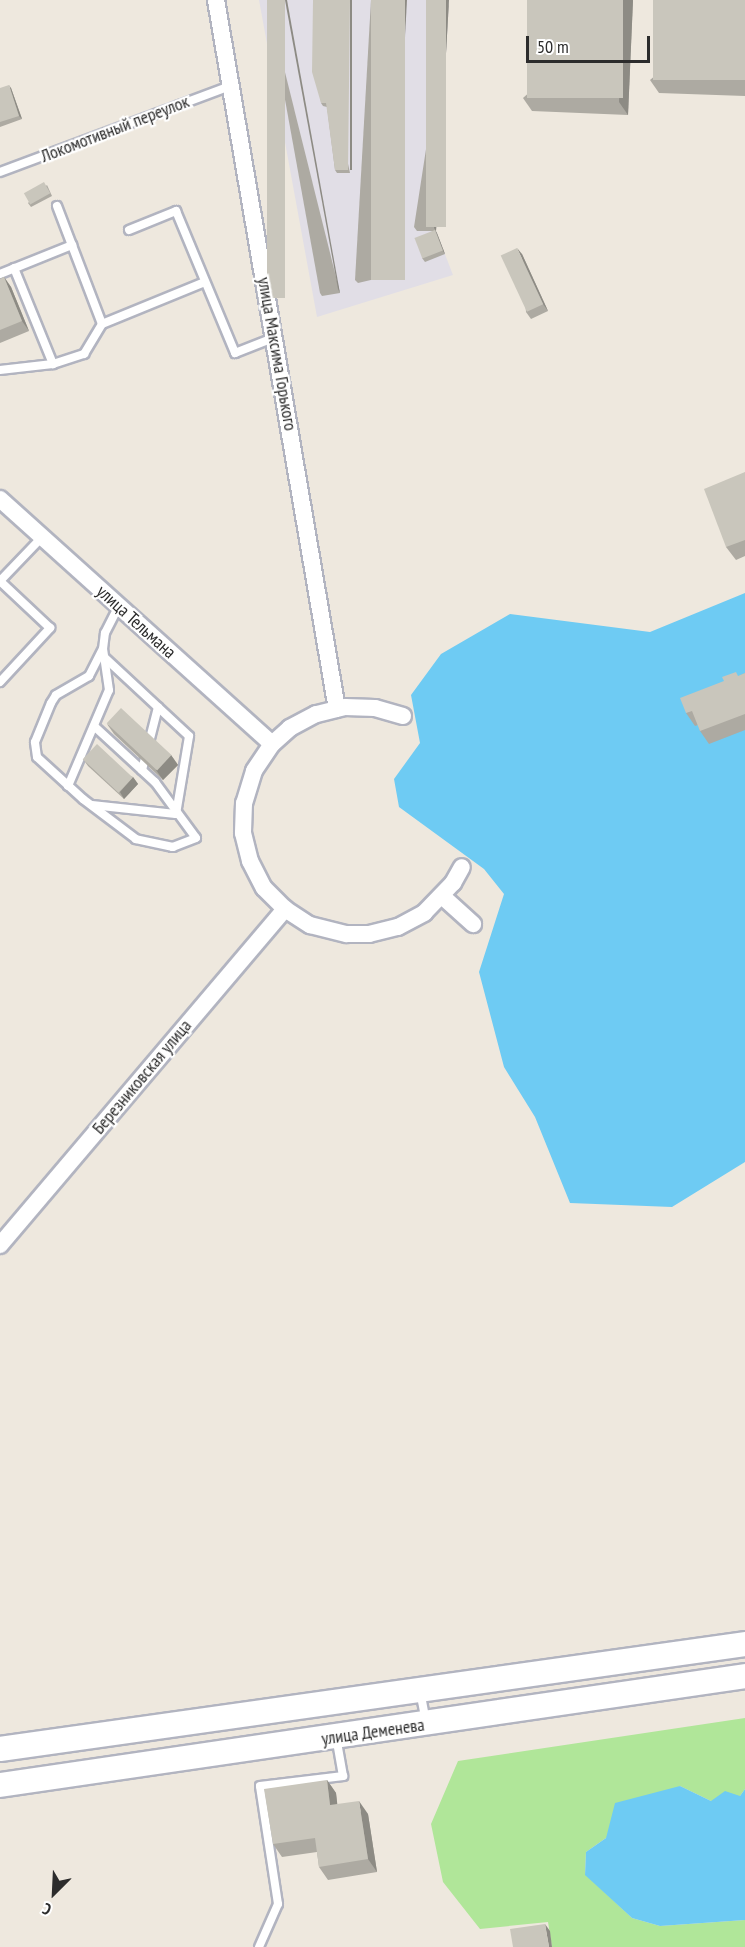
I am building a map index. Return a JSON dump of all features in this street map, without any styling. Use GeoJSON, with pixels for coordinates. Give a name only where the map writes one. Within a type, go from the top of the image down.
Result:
{"type":"FeatureCollection","features":[{"type":"Feature","properties":{"kind":"main road","name":"улица Деменева"},"geometry":{"type":"LineString","coordinates":[[0,1749],[745,1644]]}},
{"type":"Feature","properties":{"kind":"main road","name":"улица Деменева"},"geometry":{"type":"LineString","coordinates":[[0,1785],[426,1725],[745,1676]]}},
{"type":"Feature","properties":{"kind":"street","name":"улица Максима Горького"},"geometry":{"type":"LineString","coordinates":[[216,0],[337,709]]}},
{"type":"Feature","properties":{"kind":"street","name":"улица Тельмана"},"geometry":{"type":"LineString","coordinates":[[0,499],[272,744]]}},
{"type":"Feature","properties":{"kind":"street"},"geometry":{"type":"LineString","coordinates":[[404,716],[375,708],[337,709],[316,714],[290,728],[272,744],[254,771],[244,803],[243,832],[250,861],[260,879],[285,909],[320,928],[339,933],[369,934],[398,927],[424,913],[442,896],[462,867]]}},
{"type":"Feature","properties":{"kind":"street"},"geometry":{"type":"LineString","coordinates":[[442,896],[473,924]]}},
{"type":"Feature","properties":{"kind":"street","name":"Березниковская улица"},"geometry":{"type":"LineString","coordinates":[[0,1245],[285,909]]}},
{"type":"Feature","properties":{"kind":"lane","name":"Локомотивный переулок"},"geometry":{"type":"LineString","coordinates":[[0,172],[230,86]]}},
{"type":"Feature","properties":{"kind":"lane"},"geometry":{"type":"LineString","coordinates":[[57,206],[102,324]]}},
{"type":"Feature","properties":{"kind":"lane"},"geometry":{"type":"LineString","coordinates":[[129,230],[176,211],[235,353],[273,339]]}},
{"type":"Feature","properties":{"kind":"lane"},"geometry":{"type":"LineString","coordinates":[[0,274],[72,245]]}},
{"type":"Feature","properties":{"kind":"lane"},"geometry":{"type":"LineString","coordinates":[[14,268],[53,364]]}},
{"type":"Feature","properties":{"kind":"lane"},"geometry":{"type":"LineString","coordinates":[[0,370],[53,364],[84,354],[102,324],[206,282]]}},
{"type":"Feature","properties":{"kind":"lane"},"geometry":{"type":"LineString","coordinates":[[0,682],[50,628],[0,581],[42,537]]}},
{"type":"Feature","properties":{"kind":"lane"},"geometry":{"type":"LineString","coordinates":[[68,786],[109,690],[103,653],[105,633],[118,607]]}},
{"type":"Feature","properties":{"kind":"lane"},"geometry":{"type":"LineString","coordinates":[[103,653],[189,736],[176,814]]}},
{"type":"Feature","properties":{"kind":"lane"},"geometry":{"type":"LineString","coordinates":[[94,726],[155,782],[176,814],[196,838],[173,848],[136,839],[68,786],[37,757],[35,742],[56,695],[89,676],[103,653]]}},
{"type":"Feature","properties":{"kind":"lane"},"geometry":{"type":"LineString","coordinates":[[142,770],[158,707]]}},
{"type":"Feature","properties":{"kind":"lane"},"geometry":{"type":"LineString","coordinates":[[91,805],[176,814]]}},
{"type":"Feature","properties":{"kind":"lane"},"geometry":{"type":"LineString","coordinates":[[420,1690],[426,1725]]}},
{"type":"Feature","properties":{"kind":"lane"},"geometry":{"type":"LineString","coordinates":[[259,1947],[279,1904],[260,1786],[343,1776],[336,1737]]}},
{"type":"Feature","properties":{"kind":"shaded area"},"geometry":{"type":"Polygon","coordinates":[[[259,0],[449,0],[436,231],[453,275],[317,317],[259,0]]]}},
{"type":"Feature","properties":{"kind":"green space"},"geometry":{"type":"Polygon","coordinates":[[[745,1718],[745,1789],[740,1796],[711,1801],[680,1786],[586,1852],[585,1874],[632,1918],[660,1926],[745,1920],[745,1947],[552,1947],[548,1922],[480,1929],[443,1882],[431,1824],[458,1761],[745,1718]]]}},
{"type":"Feature","properties":{"kind":"water"},"geometry":{"type":"Polygon","coordinates":[[[745,593],[745,1162],[672,1207],[570,1203],[535,1117],[504,1067],[479,972],[504,894],[484,869],[399,807],[394,779],[420,743],[411,695],[441,654],[510,614],[650,632],[745,593]]]}},
{"type":"Feature","properties":{"kind":"water"},"geometry":{"type":"Polygon","coordinates":[[[680,1786],[711,1801],[725,1791],[740,1796],[745,1789],[745,1920],[660,1926],[632,1918],[585,1875],[586,1852],[606,1838],[615,1803],[680,1786]]]}},
{"type":"Feature","properties":{"kind":"building"},"geometry":{"type":"Polygon","coordinates":[[[267,0],[285,0],[285,298],[267,298],[267,0]]]}},
{"type":"Feature","properties":{"kind":"building"},"geometry":{"type":"Polygon","coordinates":[[[313,0],[350,0],[348,170],[335,170],[326,103],[321,103],[312,72],[313,0]]]}},
{"type":"Feature","properties":{"kind":"building"},"geometry":{"type":"Polygon","coordinates":[[[371,0],[405,0],[405,280],[371,280],[371,0]]]}},
{"type":"Feature","properties":{"kind":"building"},"geometry":{"type":"Polygon","coordinates":[[[426,0],[446,0],[446,227],[426,227],[426,0]]]}},
{"type":"Feature","properties":{"kind":"building"},"geometry":{"type":"Polygon","coordinates":[[[527,0],[623,0],[623,98],[527,98],[527,0]]]}},
{"type":"Feature","properties":{"kind":"building"},"geometry":{"type":"Polygon","coordinates":[[[653,0],[745,0],[745,80],[653,80],[653,0]]]}},
{"type":"Feature","properties":{"kind":"building"},"geometry":{"type":"Polygon","coordinates":[[[9,85],[19,116],[0,122],[0,88],[9,85]]]}},
{"type":"Feature","properties":{"kind":"building"},"geometry":{"type":"Polygon","coordinates":[[[44,182],[50,193],[30,205],[24,193],[44,182]]]}},
{"type":"Feature","properties":{"kind":"building"},"geometry":{"type":"Polygon","coordinates":[[[435,230],[443,251],[422,258],[414,238],[435,230]]]}},
{"type":"Feature","properties":{"kind":"building"},"geometry":{"type":"Polygon","coordinates":[[[517,248],[543,304],[527,312],[501,256],[517,248]]]}},
{"type":"Feature","properties":{"kind":"building"},"geometry":{"type":"Polygon","coordinates":[[[4,277],[22,321],[0,330],[0,279],[4,277]]]}},
{"type":"Feature","properties":{"kind":"building"},"geometry":{"type":"Polygon","coordinates":[[[745,472],[745,540],[726,547],[704,489],[745,472]]]}},
{"type":"Feature","properties":{"kind":"building"},"geometry":{"type":"Polygon","coordinates":[[[736,672],[738,676],[745,673],[745,714],[700,731],[692,711],[686,713],[680,698],[724,681],[722,677],[736,672]]]}},
{"type":"Feature","properties":{"kind":"building"},"geometry":{"type":"Polygon","coordinates":[[[121,708],[171,755],[157,770],[107,723],[121,708]]]}},
{"type":"Feature","properties":{"kind":"building"},"geometry":{"type":"Polygon","coordinates":[[[97,744],[133,777],[119,793],[83,759],[97,744]]]}},
{"type":"Feature","properties":{"kind":"building"},"geometry":{"type":"Polygon","coordinates":[[[327,1780],[330,1805],[359,1801],[368,1859],[319,1867],[315,1838],[273,1844],[264,1789],[327,1780]]]}},
{"type":"Feature","properties":{"kind":"building"},"geometry":{"type":"Polygon","coordinates":[[[545,1924],[549,1947],[513,1947],[510,1929],[545,1924]]]}}]}
